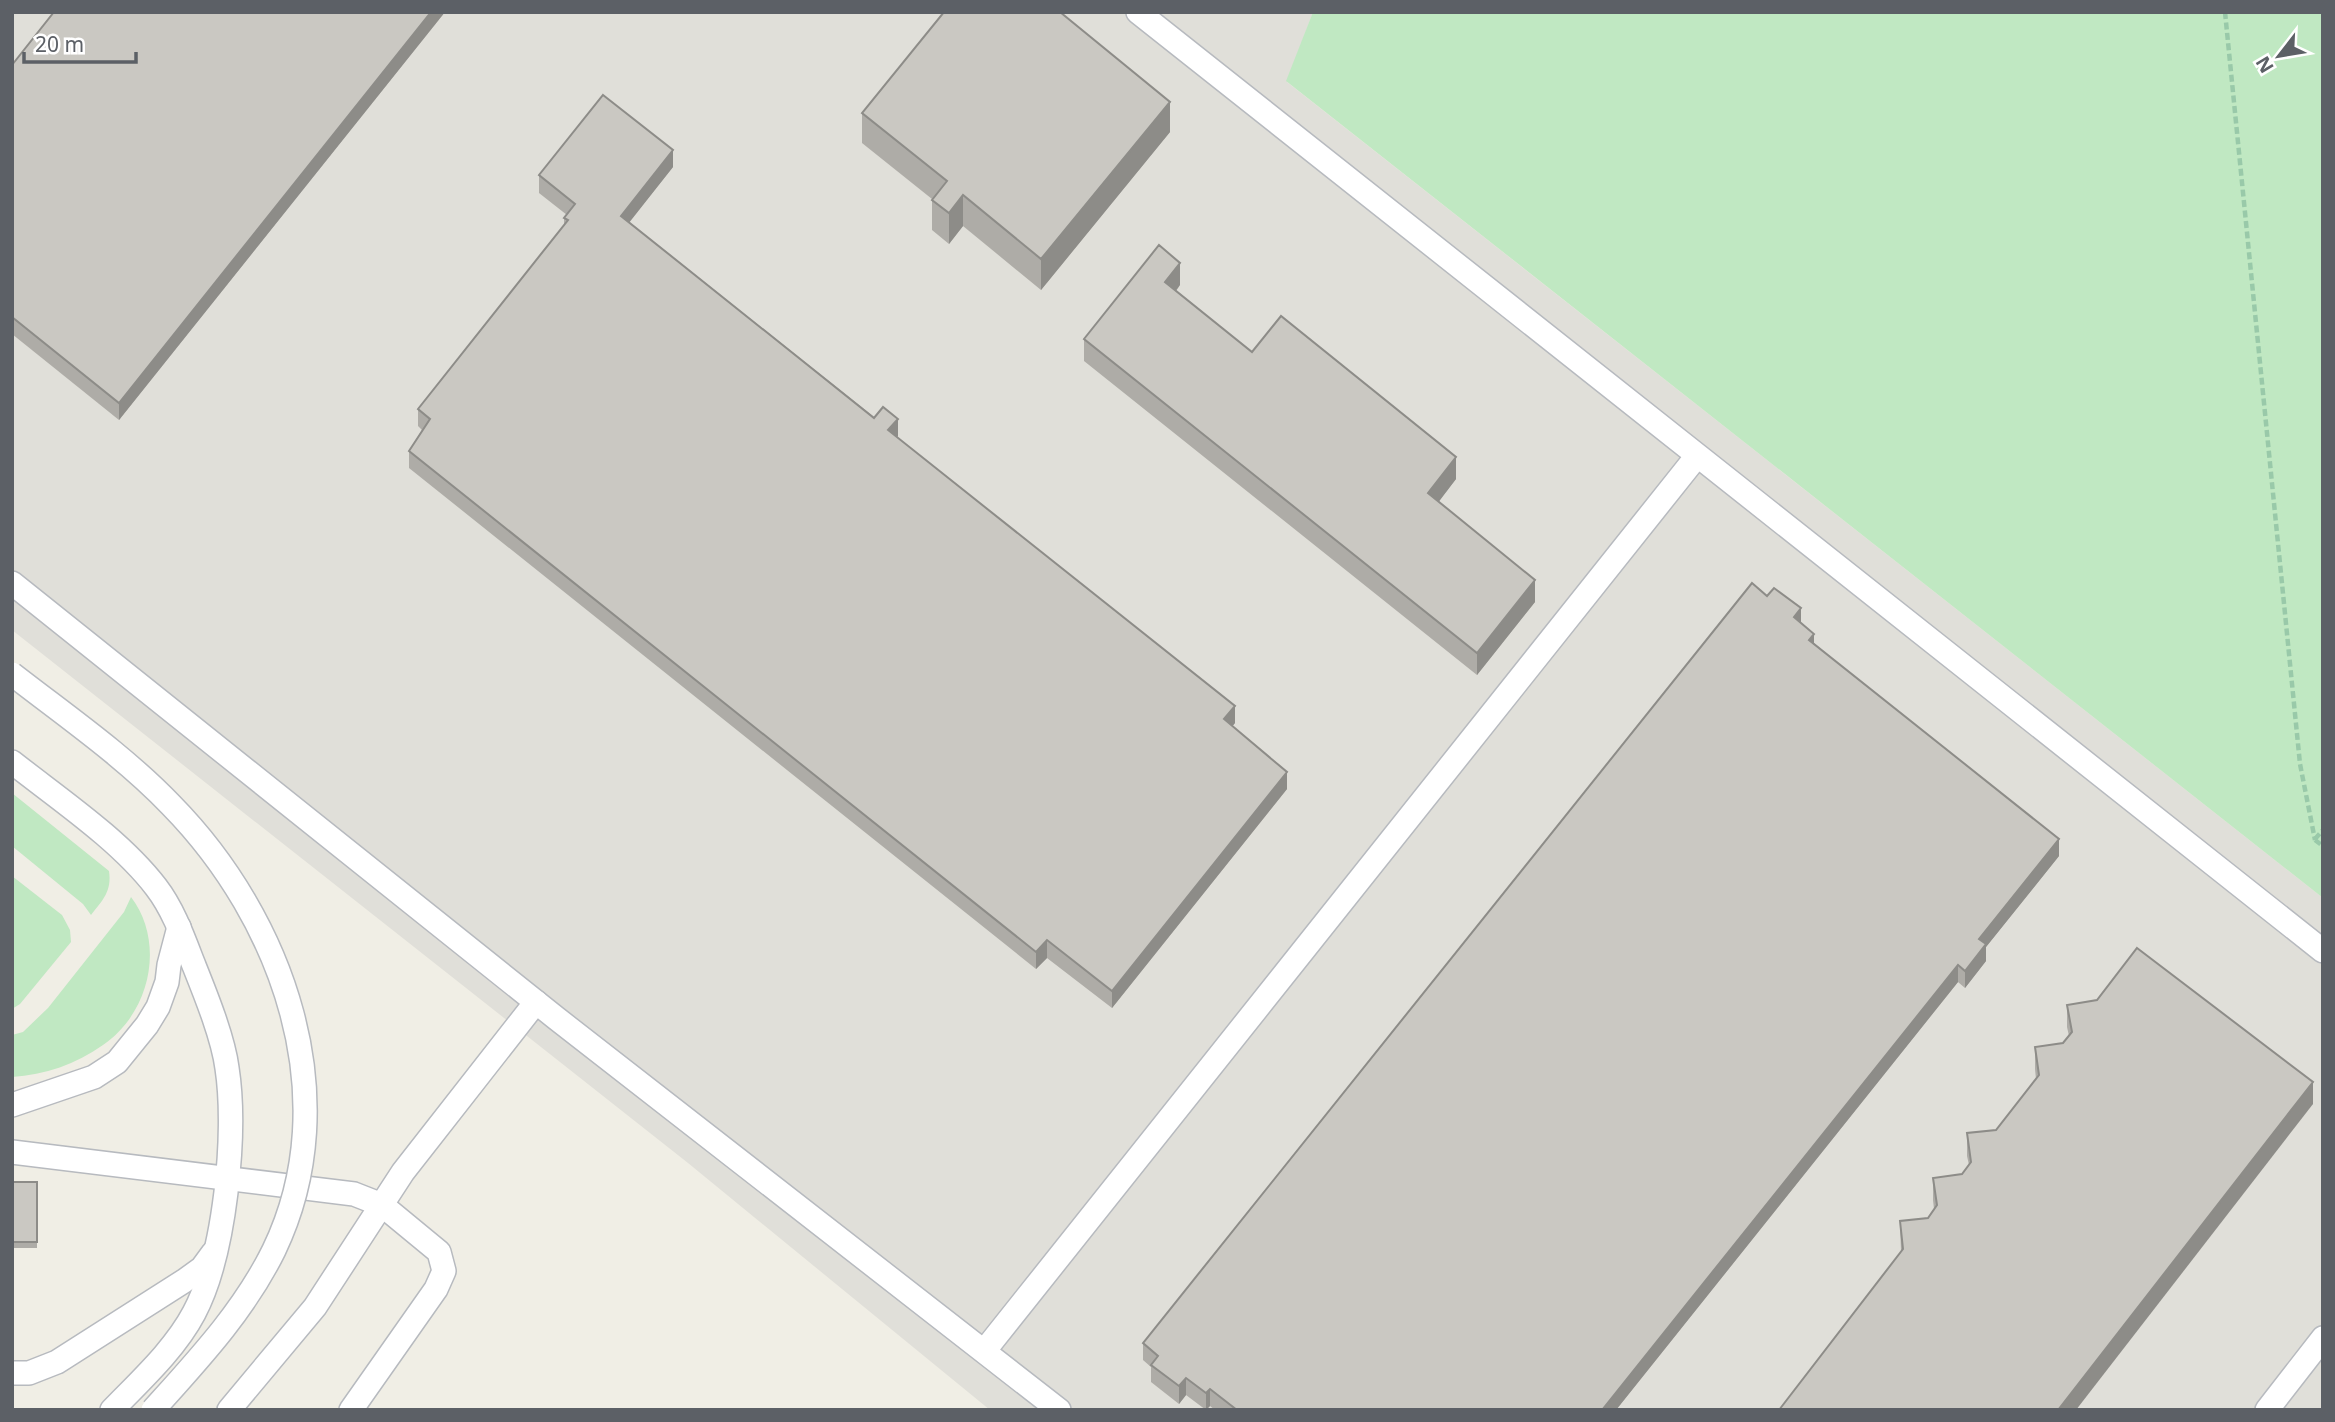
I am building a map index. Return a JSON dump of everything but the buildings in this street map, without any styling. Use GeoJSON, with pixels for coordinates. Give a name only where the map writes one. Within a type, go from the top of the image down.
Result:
{"type":"FeatureCollection","features":[{"type":"Feature","properties":{"kind":"lane"},"geometry":{"type":"LineString","coordinates":[[1138,12],[2323,951]]}},
{"type":"Feature","properties":{"kind":"lane"},"geometry":{"type":"LineString","coordinates":[[985,1350],[1697,456]]}},
{"type":"Feature","properties":{"kind":"lane"},"geometry":{"type":"LineString","coordinates":[[12,583],[536,1002],[1059,1410]]}},
{"type":"Feature","properties":{"kind":"lane"},"geometry":{"type":"LineString","coordinates":[[12,674],[136,772],[170,803],[215,855],[256,920],[280,975],[296,1025],[304,1072],[304,1141],[285,1225],[261,1274],[229,1323],[153,1410]]}},
{"type":"Feature","properties":{"kind":"lane"},"geometry":{"type":"LineString","coordinates":[[12,762],[125,853],[157,888],[179,927],[206,998],[227,1068],[230,1126],[228,1178],[216,1250],[206,1284],[194,1313],[150,1369],[113,1410]]}},
{"type":"Feature","properties":{"kind":"lane"},"geometry":{"type":"LineString","coordinates":[[12,1105],[94,1077],[117,1062],[158,1007],[167,982],[179,927]]}},
{"type":"Feature","properties":{"kind":"lane"},"geometry":{"type":"LineString","coordinates":[[229,1410],[315,1307],[430,1134],[536,1002]]}},
{"type":"Feature","properties":{"kind":"lane"},"geometry":{"type":"LineString","coordinates":[[12,1097],[46,1093]]}},
{"type":"Feature","properties":{"kind":"lane"},"geometry":{"type":"LineString","coordinates":[[15,1151],[354,1194],[382,1205],[439,1252],[443,1271],[436,1289],[351,1410]]}},
{"type":"Feature","properties":{"kind":"lane"},"geometry":{"type":"LineString","coordinates":[[12,1373],[29,1373],[57,1362],[184,1281],[202,1268],[216,1250]]}},
{"type":"Feature","properties":{"kind":"lane"},"geometry":{"type":"LineString","coordinates":[[2267,1410],[2323,1338]]}},
{"type":"Feature","properties":{"kind":"path"},"geometry":{"type":"LineString","coordinates":[[2225,12],[2300,764],[2315,840],[2323,846]]}},
{"type":"Feature","properties":{"kind":"path"},"geometry":{"type":"LineString","coordinates":[[2315,840],[2323,830]]}},
{"type":"Feature","properties":{"kind":"shaded area"},"geometry":{"type":"Polygon","coordinates":[[[12,12],[1313,12],[1287,82],[2323,898],[2323,1410],[990,1410],[688,1163],[12,630],[12,12]]]}},
{"type":"Feature","properties":{"kind":"green space"},"geometry":{"type":"Polygon","coordinates":[[[1313,12],[2323,12],[2323,898],[1286,81],[1313,12]]]}},
{"type":"Feature","properties":{"kind":"green space"},"geometry":{"type":"Polygon","coordinates":[[[12,793],[109,871],[108,890],[91,915],[83,904],[12,846],[12,793]]]}},
{"type":"Feature","properties":{"kind":"green space"},"geometry":{"type":"Polygon","coordinates":[[[12,876],[62,915],[70,930],[71,942],[20,1004],[12,1009],[12,876]]]}},
{"type":"Feature","properties":{"kind":"green space"},"geometry":{"type":"Polygon","coordinates":[[[131,897],[142,915],[150,956],[142,996],[132,1015],[103,1045],[82,1058],[48,1071],[12,1077],[12,1035],[23,1032],[48,1008],[124,912],[131,897]]]}}]}
